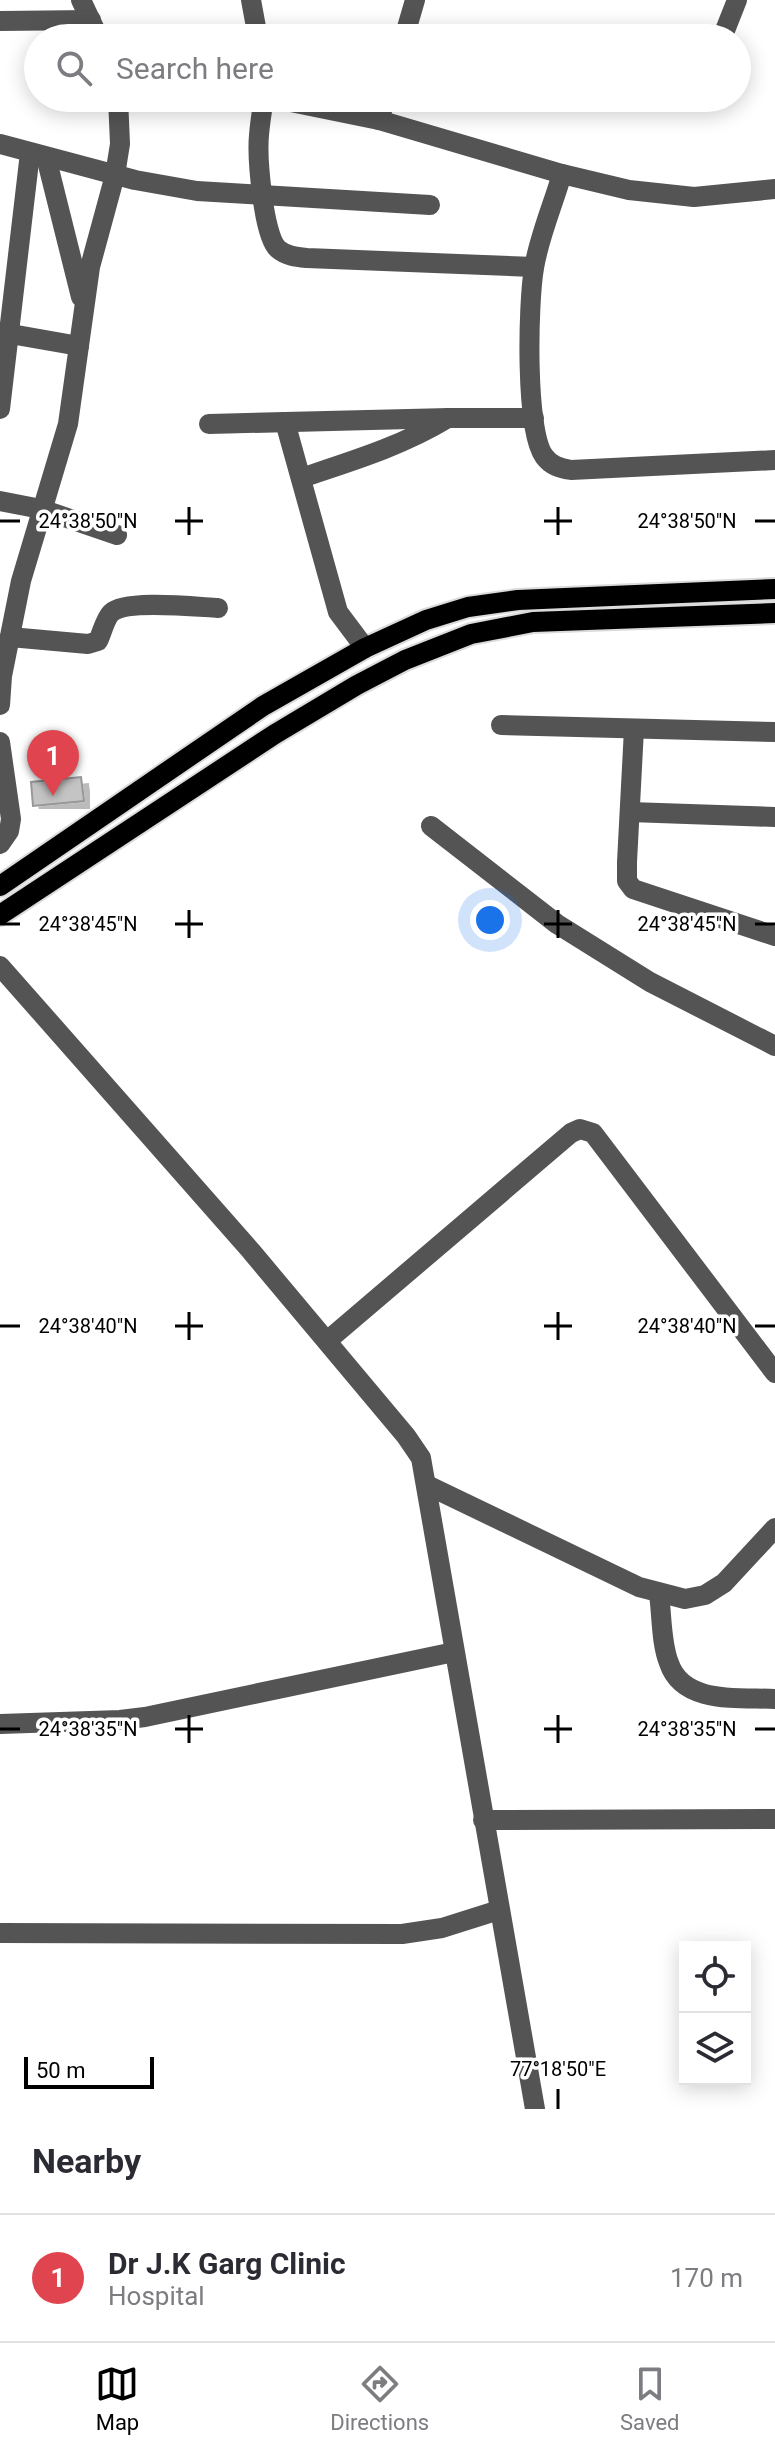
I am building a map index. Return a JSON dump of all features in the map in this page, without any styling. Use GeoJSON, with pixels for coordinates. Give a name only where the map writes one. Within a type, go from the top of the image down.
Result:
{"type":"FeatureCollection","features":[{"type":"Feature","properties":{"kind":"main road"},"geometry":{"type":"LineString","coordinates":[[0,886],[263,706],[358,651],[426,620],[481,605],[518,600],[775,589]]}},
{"type":"Feature","properties":{"kind":"main road"},"geometry":{"type":"LineString","coordinates":[[0,915],[275,734],[357,685],[405,660],[471,634],[533,622],[775,613]]}},
{"type":"Feature","properties":{"kind":"street"},"geometry":{"type":"LineString","coordinates":[[81,0],[93,24]]}},
{"type":"Feature","properties":{"kind":"street"},"geometry":{"type":"LineString","coordinates":[[251,0],[255,24]]}},
{"type":"Feature","properties":{"kind":"street"},"geometry":{"type":"LineString","coordinates":[[408,24],[415,0]]}},
{"type":"Feature","properties":{"kind":"street"},"geometry":{"type":"LineString","coordinates":[[728,24],[737,0]]}},
{"type":"Feature","properties":{"kind":"street"},"geometry":{"type":"LineString","coordinates":[[0,21],[36,24]]}},
{"type":"Feature","properties":{"kind":"street"},"geometry":{"type":"LineString","coordinates":[[0,705],[3,660],[10,637],[10,588],[41,509],[68,424],[90,267],[115,175],[120,144],[119,112]]}},
{"type":"Feature","properties":{"kind":"street"},"geometry":{"type":"LineString","coordinates":[[262,112],[259,137],[262,195],[271,241],[279,251],[289,255],[534,267]]}},
{"type":"Feature","properties":{"kind":"street"},"geometry":{"type":"LineString","coordinates":[[340,112],[379,120],[562,174],[658,195],[694,197],[775,189]]}},
{"type":"Feature","properties":{"kind":"street"},"geometry":{"type":"LineString","coordinates":[[379,120],[382,112]]}},
{"type":"Feature","properties":{"kind":"street"},"geometry":{"type":"LineString","coordinates":[[0,144],[115,175],[197,191],[430,205]]}},
{"type":"Feature","properties":{"kind":"street"},"geometry":{"type":"LineString","coordinates":[[38,155],[84,309]]}},
{"type":"Feature","properties":{"kind":"street"},"geometry":{"type":"LineString","coordinates":[[0,409],[5,333],[38,155]]}},
{"type":"Feature","properties":{"kind":"street"},"geometry":{"type":"LineString","coordinates":[[562,174],[534,267],[529,359],[534,418],[539,447],[545,458],[555,467],[571,470],[775,460]]}},
{"type":"Feature","properties":{"kind":"street"},"geometry":{"type":"LineString","coordinates":[[5,333],[79,346]]}},
{"type":"Feature","properties":{"kind":"street"},"geometry":{"type":"LineString","coordinates":[[301,478],[390,449],[449,418]]}},
{"type":"Feature","properties":{"kind":"street"},"geometry":{"type":"LineString","coordinates":[[209,424],[534,418]]}},
{"type":"Feature","properties":{"kind":"street"},"geometry":{"type":"LineString","coordinates":[[285,422],[338,612],[358,651]]}},
{"type":"Feature","properties":{"kind":"street"},"geometry":{"type":"LineString","coordinates":[[0,501],[41,509],[117,535]]}},
{"type":"Feature","properties":{"kind":"street"},"geometry":{"type":"LineString","coordinates":[[10,637],[88,644],[98,641],[109,614],[115,609],[131,605],[218,608]]}},
{"type":"Feature","properties":{"kind":"street"},"geometry":{"type":"LineString","coordinates":[[501,725],[775,732]]}},
{"type":"Feature","properties":{"kind":"street"},"geometry":{"type":"LineString","coordinates":[[634,729],[627,881],[633,889],[775,936]]}},
{"type":"Feature","properties":{"kind":"street"},"geometry":{"type":"LineString","coordinates":[[0,742],[11,819],[9,831],[0,844]]}},
{"type":"Feature","properties":{"kind":"street"},"geometry":{"type":"LineString","coordinates":[[630,812],[775,817]]}},
{"type":"Feature","properties":{"kind":"street"},"geometry":{"type":"LineString","coordinates":[[431,826],[557,924],[650,982],[775,1046]]}},
{"type":"Feature","properties":{"kind":"street"},"geometry":{"type":"LineString","coordinates":[[0,966],[251,1251],[421,1458],[535,2109]]}},
{"type":"Feature","properties":{"kind":"street"},"geometry":{"type":"LineString","coordinates":[[327,1341],[571,1133],[580,1129],[593,1133],[775,1373]]}},
{"type":"Feature","properties":{"kind":"street"},"geometry":{"type":"LineString","coordinates":[[427,1485],[639,1587],[685,1599],[705,1595],[724,1583],[775,1528]]}},
{"type":"Feature","properties":{"kind":"street"},"geometry":{"type":"LineString","coordinates":[[659,1594],[669,1664],[681,1683],[701,1695],[775,1699]]}},
{"type":"Feature","properties":{"kind":"street"},"geometry":{"type":"LineString","coordinates":[[0,1724],[145,1717],[454,1652]]}},
{"type":"Feature","properties":{"kind":"street"},"geometry":{"type":"LineString","coordinates":[[483,1820],[775,1819]]}},
{"type":"Feature","properties":{"kind":"street"},"geometry":{"type":"LineString","coordinates":[[0,1933],[402,1934],[442,1928],[499,1910]]}},
{"type":"Feature","properties":{"kind":"building"},"geometry":{"type":"Polygon","coordinates":[[[81,777],[84,801],[33,806],[31,782],[81,777]]]}},
{"type":"Feature","properties":{"kind":"place","name":"Dr J.K Garg Clinic"},"geometry":{"type":"Point","coordinates":[53,796]}}]}
